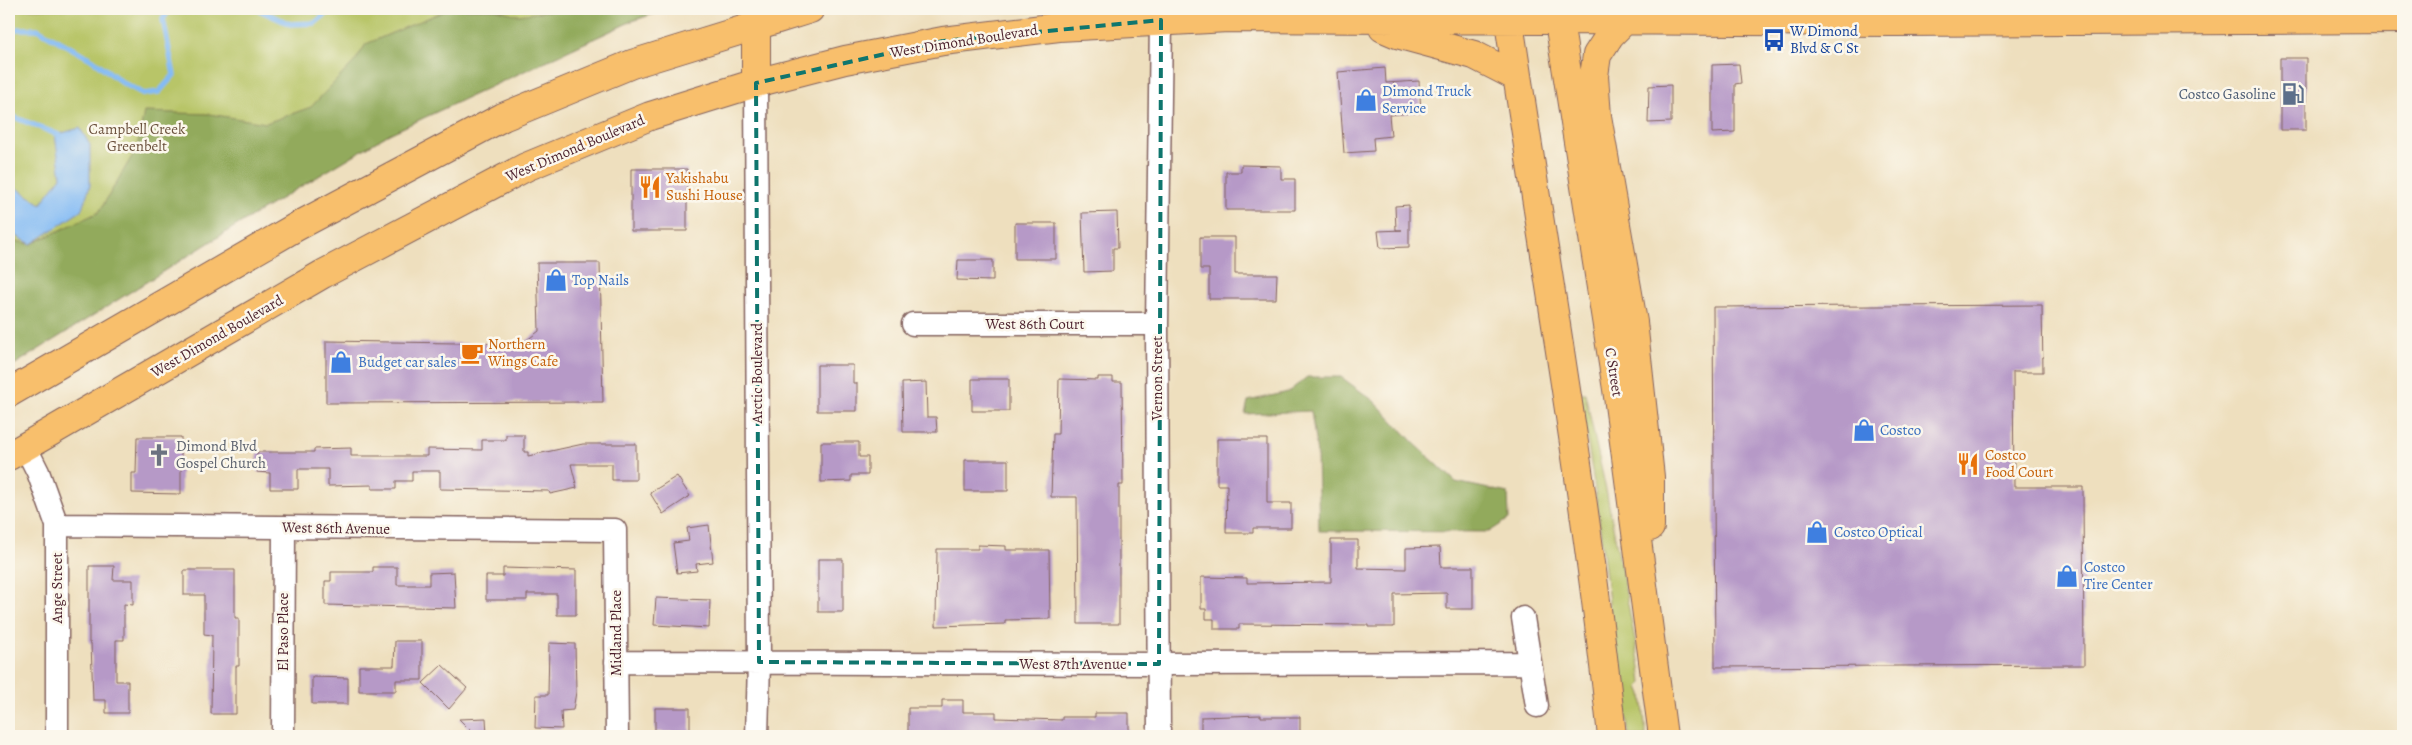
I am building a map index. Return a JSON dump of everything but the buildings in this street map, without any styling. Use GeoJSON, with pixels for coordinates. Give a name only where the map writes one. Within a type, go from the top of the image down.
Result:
{"type":"FeatureCollection","features":[{"type":"Feature","properties":{"kind":"main road"},"geometry":{"type":"LineString","coordinates":[[9,394],[296,227],[503,117],[756,16],[810,9]]}},
{"type":"Feature","properties":{"kind":"main road"},"geometry":{"type":"LineString","coordinates":[[1507,14],[1515,76],[1568,399],[1590,547],[1612,736]]}},
{"type":"Feature","properties":{"kind":"main road","name":"West Dimond Boulevard"},"geometry":{"type":"LineString","coordinates":[[17,451],[323,274],[526,167],[650,116],[845,60],[943,41],[1059,27],[1161,20],[1363,19],[1507,14],[1557,14],[1624,20],[1894,22],[2403,18]]}},
{"type":"Feature","properties":{"kind":"main road","name":"C Street"},"geometry":{"type":"LineString","coordinates":[[1557,14],[1616,389],[1663,736]]}},
{"type":"Feature","properties":{"kind":"main road","name":"Arctic Boulevard"},"geometry":{"type":"LineString","coordinates":[[756,16],[756,84]]}},
{"type":"Feature","properties":{"kind":"main road"},"geometry":{"type":"LineString","coordinates":[[1363,19],[1397,34],[1474,55],[1515,76]]}},
{"type":"Feature","properties":{"kind":"main road"},"geometry":{"type":"LineString","coordinates":[[1624,20],[1610,35],[1597,55],[1594,76],[1597,116],[1633,322],[1650,477],[1649,624]]}},
{"type":"Feature","properties":{"kind":"street","name":"Vernon Street"},"geometry":{"type":"LineString","coordinates":[[1159,736],[1157,324],[1161,20]]}},
{"type":"Feature","properties":{"kind":"street","name":"Arctic Boulevard"},"geometry":{"type":"LineString","coordinates":[[756,84],[759,662],[757,736]]}},
{"type":"Feature","properties":{"kind":"street","name":"West 86th Court"},"geometry":{"type":"LineString","coordinates":[[913,324],[1157,324]]}},
{"type":"Feature","properties":{"kind":"street","name":"Ange Street"},"geometry":{"type":"LineString","coordinates":[[17,451],[38,472],[57,525],[57,736]]}},
{"type":"Feature","properties":{"kind":"street","name":"West 86th Avenue"},"geometry":{"type":"LineString","coordinates":[[57,525],[615,530]]}},
{"type":"Feature","properties":{"kind":"street","name":"El Paso Place"},"geometry":{"type":"LineString","coordinates":[[283,736],[284,527]]}},
{"type":"Feature","properties":{"kind":"street","name":"Midland Place"},"geometry":{"type":"LineString","coordinates":[[615,530],[617,736]]}},
{"type":"Feature","properties":{"kind":"street"},"geometry":{"type":"LineString","coordinates":[[1523,618],[1537,706]]}},
{"type":"Feature","properties":{"kind":"street","name":"West 87th Avenue"},"geometry":{"type":"LineString","coordinates":[[616,662],[1529,663]]}},
{"type":"Feature","properties":{"kind":"highlighted area"},"geometry":{"type":"Polygon","coordinates":[[[1161,20],[1159,664],[759,662],[756,83],[943,41],[1161,20]]]}},
{"type":"Feature","properties":{"kind":"green space","name":"Campbell Creek Greenbelt"},"geometry":{"type":"Polygon","coordinates":[[[9,9],[669,9],[632,21],[389,134],[250,217],[9,368],[9,9]]]}},
{"type":"Feature","properties":{"kind":"green space"},"geometry":{"type":"Polygon","coordinates":[[[449,9],[495,9],[518,15],[562,9],[652,9],[652,14],[632,21],[389,134],[250,217],[9,368],[9,240],[31,244],[99,212],[137,148],[144,112],[209,114],[266,123],[311,107],[355,61],[366,44],[449,9]]]}},
{"type":"Feature","properties":{"kind":"green space"},"geometry":{"type":"Polygon","coordinates":[[[1307,377],[1341,377],[1374,401],[1415,444],[1456,482],[1508,493],[1509,519],[1489,532],[1319,531],[1317,454],[1311,411],[1245,414],[1248,401],[1288,392],[1307,377]]]}},
{"type":"Feature","properties":{"kind":"green space"},"geometry":{"type":"Polygon","coordinates":[[[1580,393],[1585,393],[1639,661],[1642,683],[1639,687],[1642,694],[1646,736],[1629,736],[1623,688],[1619,684],[1597,503],[1580,393]]]}},
{"type":"Feature","properties":{"kind":"water"},"geometry":{"type":"Polygon","coordinates":[[[80,128],[90,145],[90,186],[81,211],[31,244],[9,232],[9,183],[41,204],[61,177],[55,135],[80,128]]]}},
{"type":"Feature","properties":{"kind":"waterway"},"geometry":{"type":"LineString","coordinates":[[9,29],[37,29],[93,60],[123,83],[144,94],[159,92],[174,75],[163,19],[170,9]]}},
{"type":"Feature","properties":{"kind":"waterway"},"geometry":{"type":"LineString","coordinates":[[257,9],[290,24],[315,23],[328,12],[327,9]]}},
{"type":"Feature","properties":{"kind":"waterway"},"geometry":{"type":"LineString","coordinates":[[9,115],[64,137]]}},
{"type":"Feature","properties":{"kind":"place","name":"W Dimond Blvd & C St"},"geometry":{"type":"Point","coordinates":[1774,40]}},
{"type":"Feature","properties":{"kind":"place","name":"Costco Gasoline"},"geometry":{"type":"Point","coordinates":[2293,94]}},
{"type":"Feature","properties":{"kind":"place","name":"Dimond Truck Service"},"geometry":{"type":"Point","coordinates":[1366,100]}},
{"type":"Feature","properties":{"kind":"place","name":"Yakishabu Sushi House"},"geometry":{"type":"Point","coordinates":[650,187]}},
{"type":"Feature","properties":{"kind":"place","name":"Top Nails"},"geometry":{"type":"Point","coordinates":[556,280]}},
{"type":"Feature","properties":{"kind":"place","name":"Northern Wings Cafe"},"geometry":{"type":"Point","coordinates":[472,353]}},
{"type":"Feature","properties":{"kind":"place","name":"Budget car sales"},"geometry":{"type":"Point","coordinates":[341,362]}},
{"type":"Feature","properties":{"kind":"place","name":"Costco"},"geometry":{"type":"Point","coordinates":[1864,430]}},
{"type":"Feature","properties":{"kind":"place","name":"Dimond Blvd Gospel Church"},"geometry":{"type":"Point","coordinates":[159,455]}},
{"type":"Feature","properties":{"kind":"place","name":"Costco Food Court"},"geometry":{"type":"Point","coordinates":[1968,464]}},
{"type":"Feature","properties":{"kind":"place","name":"Costco Optical"},"geometry":{"type":"Point","coordinates":[1817,532]}},
{"type":"Feature","properties":{"kind":"place","name":"Costco Tire Center"},"geometry":{"type":"Point","coordinates":[2067,576]}}]}
